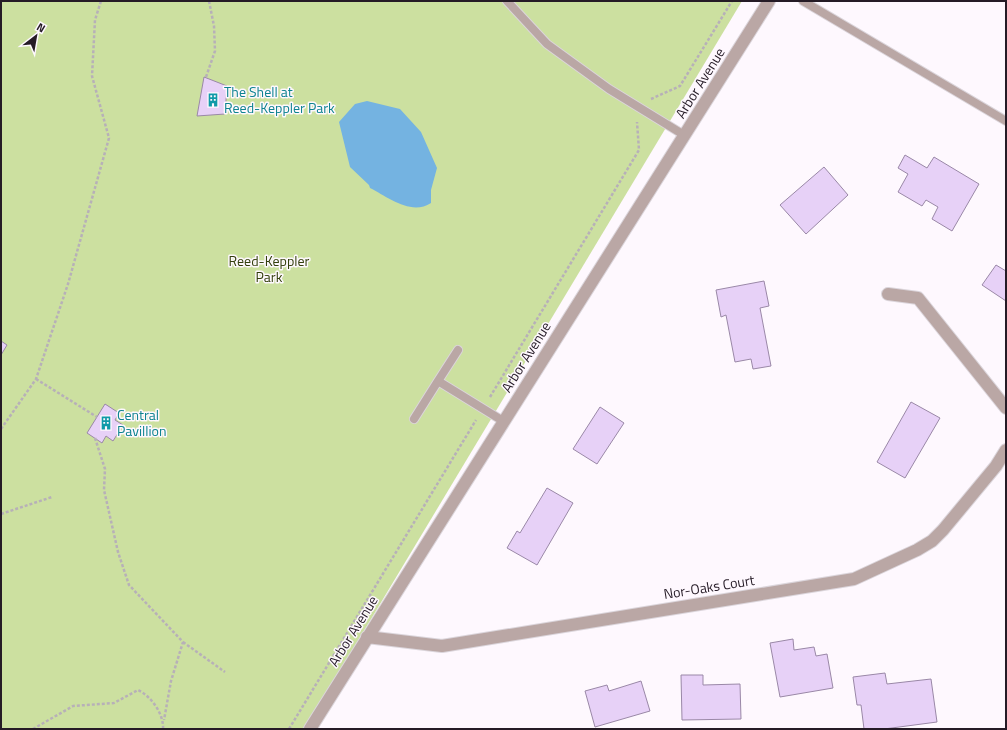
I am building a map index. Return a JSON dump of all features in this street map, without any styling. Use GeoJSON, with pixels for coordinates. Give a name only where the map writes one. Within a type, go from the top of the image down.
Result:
{"type":"FeatureCollection","features":[{"type":"Feature","properties":{"kind":"street","name":"Arbor Avenue"},"geometry":{"type":"LineString","coordinates":[[310,729],[769,1]]}},
{"type":"Feature","properties":{"kind":"street"},"geometry":{"type":"LineString","coordinates":[[888,294],[918,298],[1006,408]]}},
{"type":"Feature","properties":{"kind":"street","name":"Nor-Oaks Court"},"geometry":{"type":"LineString","coordinates":[[367,637],[442,646],[854,579],[917,550],[932,541],[943,530],[996,466],[1006,450]]}},
{"type":"Feature","properties":{"kind":"lane"},"geometry":{"type":"LineString","coordinates":[[508,1],[547,44],[609,89],[684,135]]}},
{"type":"Feature","properties":{"kind":"lane"},"geometry":{"type":"LineString","coordinates":[[803,1],[1006,121]]}},
{"type":"Feature","properties":{"kind":"lane"},"geometry":{"type":"LineString","coordinates":[[414,419],[458,350]]}},
{"type":"Feature","properties":{"kind":"lane"},"geometry":{"type":"LineString","coordinates":[[438,381],[503,421]]}},
{"type":"Feature","properties":{"kind":"path"},"geometry":{"type":"LineString","coordinates":[[1,429],[36,379],[68,284],[109,138],[92,76],[95,20],[101,1]]}},
{"type":"Feature","properties":{"kind":"path"},"geometry":{"type":"LineString","coordinates":[[206,77],[216,51],[214,26],[209,1]]}},
{"type":"Feature","properties":{"kind":"path"},"geometry":{"type":"LineString","coordinates":[[289,729],[639,150],[636,105],[680,86],[732,1]]}},
{"type":"Feature","properties":{"kind":"path"},"geometry":{"type":"LineString","coordinates":[[36,379],[97,417]]}},
{"type":"Feature","properties":{"kind":"path"},"geometry":{"type":"LineString","coordinates":[[95,438],[105,469],[104,490],[114,536],[129,585],[183,642],[226,672]]}},
{"type":"Feature","properties":{"kind":"path"},"geometry":{"type":"LineString","coordinates":[[1,514],[52,497]]}},
{"type":"Feature","properties":{"kind":"path"},"geometry":{"type":"LineString","coordinates":[[163,729],[171,682],[183,642]]}},
{"type":"Feature","properties":{"kind":"path"},"geometry":{"type":"LineString","coordinates":[[33,729],[73,706],[114,703],[138,690],[147,694],[164,720]]}},
{"type":"Feature","properties":{"kind":"green space","name":"Reed-Keppler Park"},"geometry":{"type":"Polygon","coordinates":[[[1,1],[742,1],[305,729],[1,729],[1,1]]]}},
{"type":"Feature","properties":{"kind":"water"},"geometry":{"type":"Polygon","coordinates":[[[367,101],[400,109],[421,132],[437,168],[431,190],[431,203],[416,207],[400,204],[370,188],[369,185],[350,167],[339,122],[355,104],[367,101]]]}},
{"type":"Feature","properties":{"kind":"building","name":"The Shell at Reed-Keppler Park"},"geometry":{"type":"Polygon","coordinates":[[[204,77],[227,86],[225,114],[197,116],[204,77]]]}},
{"type":"Feature","properties":{"kind":"building"},"geometry":{"type":"Polygon","coordinates":[[[905,155],[927,168],[934,157],[979,184],[952,231],[932,219],[938,207],[926,200],[922,206],[898,192],[908,174],[898,168],[905,155]]]}},
{"type":"Feature","properties":{"kind":"building"},"geometry":{"type":"Polygon","coordinates":[[[824,167],[848,195],[806,234],[780,205],[824,167]]]}},
{"type":"Feature","properties":{"kind":"building"},"geometry":{"type":"Polygon","coordinates":[[[996,265],[1006,271],[1006,301],[982,285],[996,265]]]}},
{"type":"Feature","properties":{"kind":"building"},"geometry":{"type":"Polygon","coordinates":[[[764,281],[769,306],[760,308],[771,366],[753,369],[751,359],[735,362],[726,315],[721,317],[716,290],[764,281]]]}},
{"type":"Feature","properties":{"kind":"building"},"geometry":{"type":"Polygon","coordinates":[[[1,341],[7,345],[1,355],[1,341]]]}},
{"type":"Feature","properties":{"kind":"building"},"geometry":{"type":"Polygon","coordinates":[[[911,402],[940,418],[905,478],[877,462],[911,402]]]}},
{"type":"Feature","properties":{"kind":"building","name":"Central Pavillion"},"geometry":{"type":"Polygon","coordinates":[[[105,404],[119,413],[115,420],[123,425],[113,441],[106,436],[102,443],[87,433],[105,404]]]}},
{"type":"Feature","properties":{"kind":"building"},"geometry":{"type":"Polygon","coordinates":[[[600,407],[624,423],[597,464],[573,449],[600,407]]]}},
{"type":"Feature","properties":{"kind":"building"},"geometry":{"type":"Polygon","coordinates":[[[547,488],[573,503],[537,565],[507,548],[517,531],[520,533],[547,488]]]}},
{"type":"Feature","properties":{"kind":"building"},"geometry":{"type":"Polygon","coordinates":[[[793,639],[794,650],[814,647],[816,656],[827,654],[833,688],[780,697],[770,643],[793,639]]]}},
{"type":"Feature","properties":{"kind":"building"},"geometry":{"type":"Polygon","coordinates":[[[885,673],[887,684],[931,679],[937,722],[884,729],[864,729],[861,705],[857,705],[853,677],[885,673]]]}},
{"type":"Feature","properties":{"kind":"building"},"geometry":{"type":"Polygon","coordinates":[[[681,675],[703,675],[703,685],[740,684],[741,719],[682,720],[681,675]]]}},
{"type":"Feature","properties":{"kind":"building"},"geometry":{"type":"Polygon","coordinates":[[[641,681],[650,711],[595,727],[585,691],[607,685],[609,691],[641,681]]]}},
{"type":"Feature","properties":{"kind":"place","name":"The Shell at Reed-Keppler Park"},"geometry":{"type":"Point","coordinates":[213,100]}},
{"type":"Feature","properties":{"kind":"place","name":"Central Pavillion"},"geometry":{"type":"Point","coordinates":[106,423]}}]}
